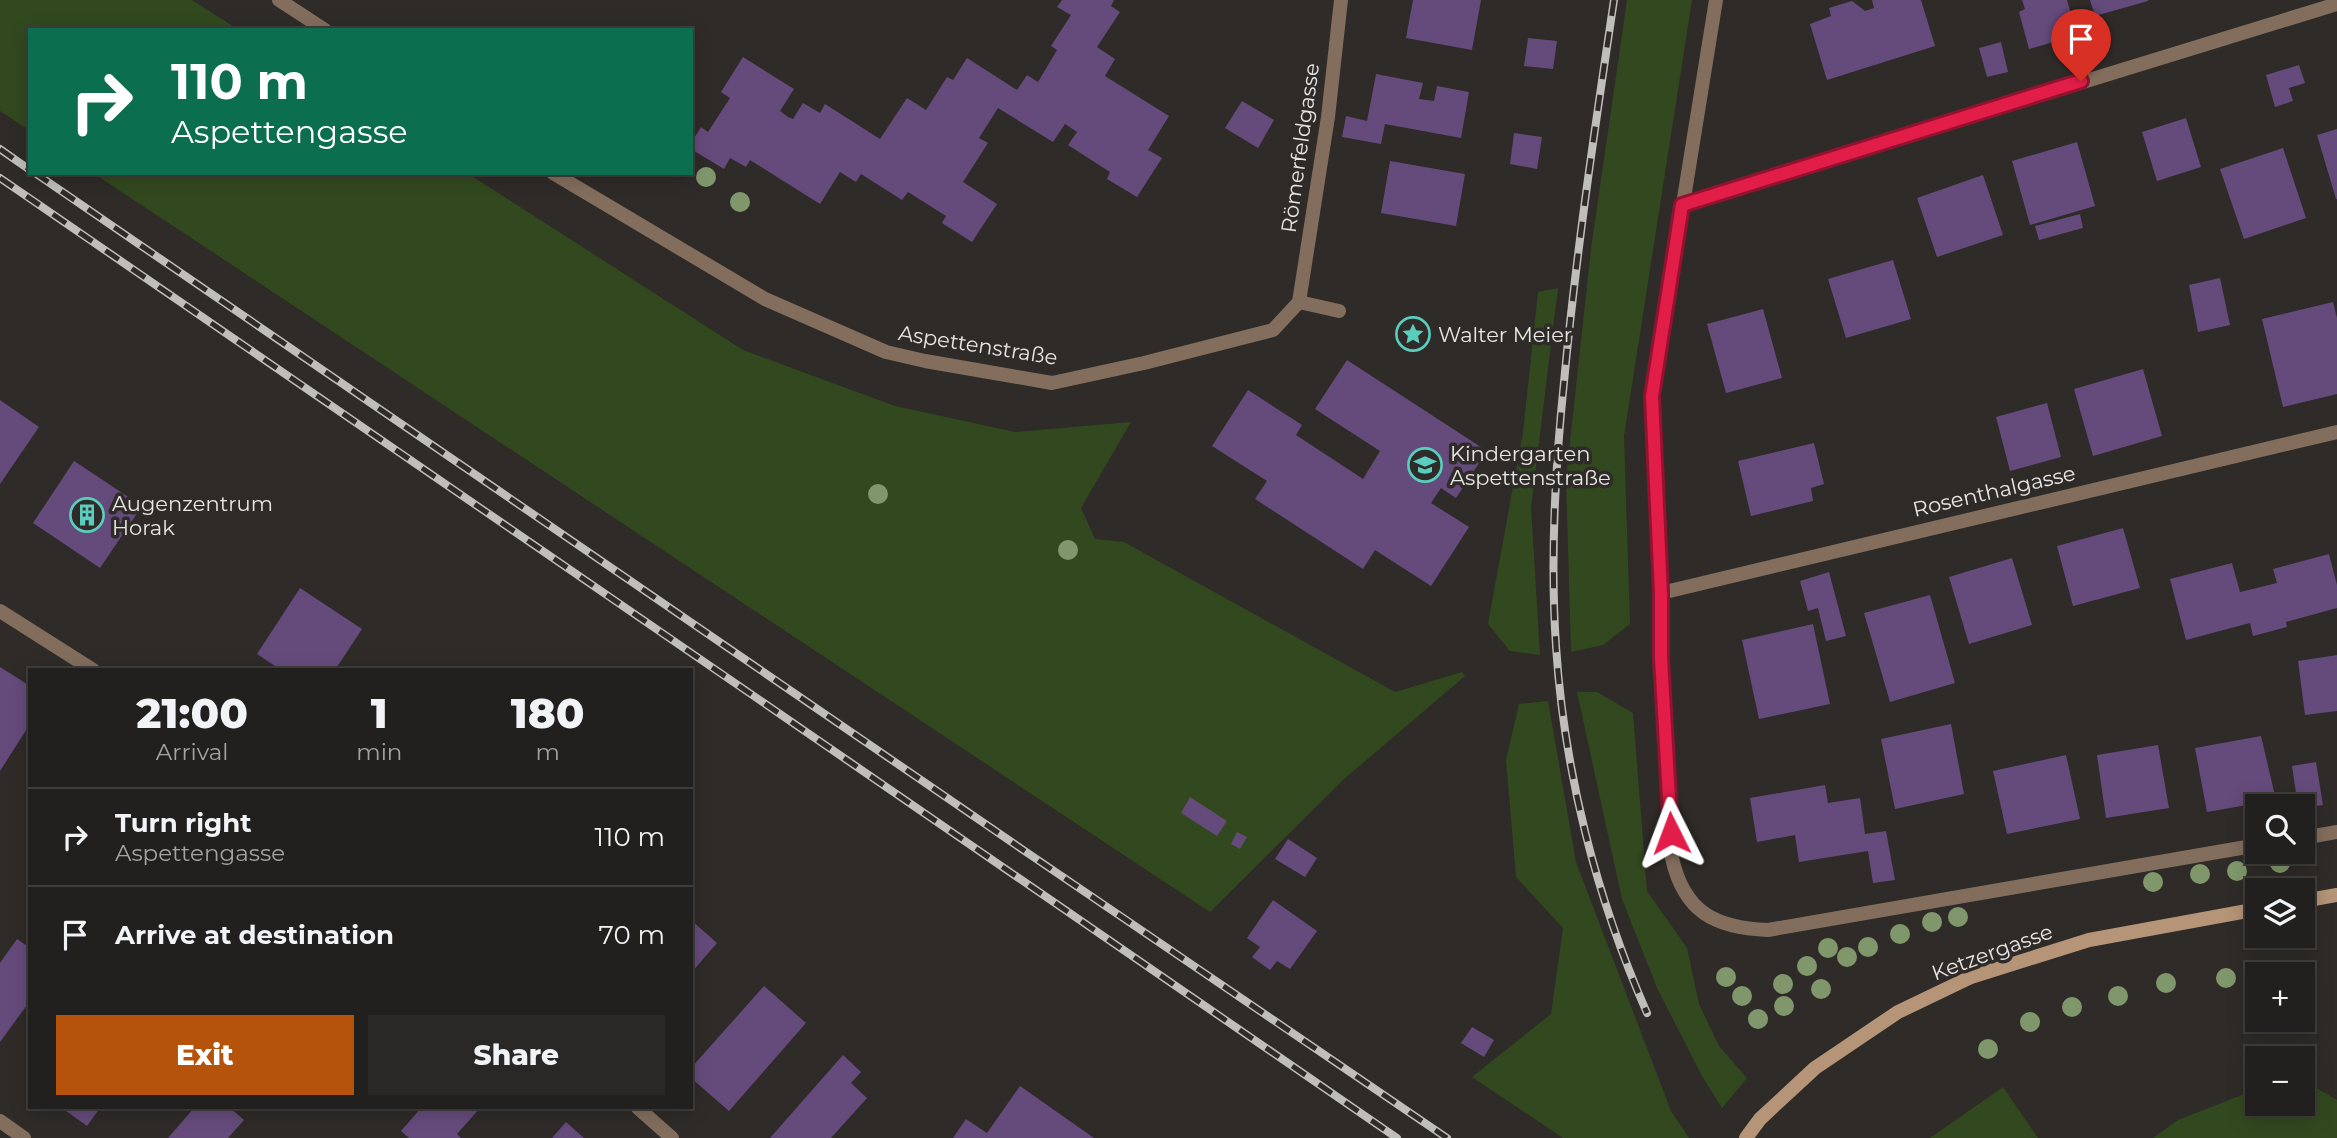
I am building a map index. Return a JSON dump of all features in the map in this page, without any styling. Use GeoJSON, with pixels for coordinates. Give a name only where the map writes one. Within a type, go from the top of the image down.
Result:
{"type":"FeatureCollection","features":[{"type":"Feature","properties":{"kind":"main road"},"geometry":{"type":"LineString","coordinates":[[2315,899],[2337,895]]}},
{"type":"Feature","properties":{"kind":"main road","name":"Ketzergasse"},"geometry":{"type":"LineString","coordinates":[[1746,1138],[1760,1119],[1815,1068],[1898,1012],[1971,977],[2089,940],[2245,911]]}},
{"type":"Feature","properties":{"kind":"street"},"geometry":{"type":"LineString","coordinates":[[279,0],[322,28]]}},
{"type":"Feature","properties":{"kind":"street","name":"Römerfeldgasse"},"geometry":{"type":"LineString","coordinates":[[1299,302],[1328,117],[1341,0]]}},
{"type":"Feature","properties":{"kind":"street"},"geometry":{"type":"LineString","coordinates":[[1716,0],[1652,396],[1661,593],[1661,658],[1672,858],[1683,890],[1695,906],[1712,919],[1741,929],[1768,930],[2245,847]]}},
{"type":"Feature","properties":{"kind":"street"},"geometry":{"type":"LineString","coordinates":[[1682,205],[2337,4]]}},
{"type":"Feature","properties":{"kind":"street","name":"Aspettenstraße"},"geometry":{"type":"LineString","coordinates":[[556,175],[765,299],[886,352],[1052,383],[1273,330],[1299,302]]}},
{"type":"Feature","properties":{"kind":"street"},"geometry":{"type":"LineString","coordinates":[[1299,302],[1339,311]]}},
{"type":"Feature","properties":{"kind":"street","name":"Rosenthalgasse"},"geometry":{"type":"LineString","coordinates":[[1661,593],[2337,432]]}},
{"type":"Feature","properties":{"kind":"street"},"geometry":{"type":"LineString","coordinates":[[0,611],[90,668]]}},
{"type":"Feature","properties":{"kind":"street"},"geometry":{"type":"LineString","coordinates":[[2315,836],[2337,832]]}},
{"type":"Feature","properties":{"kind":"street"},"geometry":{"type":"LineString","coordinates":[[639,1109],[672,1138]]}},
{"type":"Feature","properties":{"kind":"street"},"geometry":{"type":"LineString","coordinates":[[0,1121],[24,1138]]}},
{"type":"Feature","properties":{"kind":"green space"},"geometry":{"type":"Polygon","coordinates":[[[0,0],[192,0],[236,28],[28,28],[28,130],[0,111],[0,0]]]}},
{"type":"Feature","properties":{"kind":"green space"},"geometry":{"type":"Polygon","coordinates":[[[1627,0],[1692,0],[1624,436],[1630,624],[1603,645],[1571,652],[1566,479],[1591,249],[1627,0]]]}},
{"type":"Feature","properties":{"kind":"green space"},"geometry":{"type":"Polygon","coordinates":[[[96,175],[470,175],[743,350],[895,406],[1015,432],[1131,422],[1081,508],[1095,539],[1124,542],[1395,692],[1462,672],[1465,676],[1343,780],[1210,912],[96,175]]]}},
{"type":"Feature","properties":{"kind":"green space"},"geometry":{"type":"Polygon","coordinates":[[[1558,288],[1531,507],[1540,655],[1510,651],[1488,624],[1523,432],[1538,292],[1558,288]]]}},
{"type":"Feature","properties":{"kind":"green space"},"geometry":{"type":"Polygon","coordinates":[[[1577,692],[1597,692],[1633,713],[1647,891],[1687,948],[1699,1004],[1719,1046],[1747,1078],[1722,1108],[1702,1076],[1657,988],[1622,899],[1577,692]]]}},
{"type":"Feature","properties":{"kind":"green space"},"geometry":{"type":"Polygon","coordinates":[[[1548,701],[1576,862],[1671,1111],[1689,1138],[1563,1138],[1472,1077],[1551,1014],[1563,928],[1516,877],[1506,760],[1519,704],[1548,701]]]}},
{"type":"Feature","properties":{"kind":"green space"},"geometry":{"type":"Polygon","coordinates":[[[2003,1087],[2038,1138],[1930,1138],[2003,1087]]]}},
{"type":"Feature","properties":{"kind":"green space"},"geometry":{"type":"Polygon","coordinates":[[[2315,1087],[2337,1100],[2337,1138],[2153,1138],[2178,1120],[2245,1094],[2245,1116],[2315,1116],[2315,1087]]]}},
{"type":"Feature","properties":{"kind":"building"},"geometry":{"type":"Polygon","coordinates":[[[1062,0],[1114,0],[1111,6],[1120,12],[1097,47],[1115,59],[1105,76],[1169,116],[1148,150],[1162,158],[1137,197],[1107,179],[1110,172],[1068,145],[1077,132],[1065,124],[1053,142],[998,108],[979,138],[988,143],[963,182],[997,204],[972,242],[942,223],[946,216],[908,192],[902,200],[861,174],[856,182],[840,172],[820,204],[750,160],[746,167],[730,158],[724,169],[693,150],[693,140],[701,127],[708,132],[730,98],[721,92],[743,57],[794,89],[780,111],[788,117],[793,119],[803,103],[820,113],[825,104],[880,139],[907,98],[926,110],[947,77],[953,80],[967,58],[1017,90],[1027,75],[1038,82],[1057,50],[1051,46],[1071,15],[1057,7],[1062,0]]]}},
{"type":"Feature","properties":{"kind":"building"},"geometry":{"type":"Polygon","coordinates":[[[1413,0],[1481,0],[1472,50],[1406,38],[1413,0]]]}},
{"type":"Feature","properties":{"kind":"building"},"geometry":{"type":"Polygon","coordinates":[[[1872,0],[1921,0],[1935,46],[1827,80],[1810,24],[1831,16],[1829,8],[1852,1],[1865,11],[1874,8],[1872,0]]]}},
{"type":"Feature","properties":{"kind":"building"},"geometry":{"type":"Polygon","coordinates":[[[2022,0],[2067,0],[2077,35],[2029,49],[2019,12],[2025,9],[2022,0]]]}},
{"type":"Feature","properties":{"kind":"building"},"geometry":{"type":"Polygon","coordinates":[[[2090,0],[2148,0],[2148,1],[2095,16],[2090,0]]]}},
{"type":"Feature","properties":{"kind":"building"},"geometry":{"type":"Polygon","coordinates":[[[1528,38],[1557,41],[1553,69],[1524,66],[1528,38]]]}},
{"type":"Feature","properties":{"kind":"building"},"geometry":{"type":"Polygon","coordinates":[[[2001,42],[2008,72],[1987,77],[1979,48],[2001,42]]]}},
{"type":"Feature","properties":{"kind":"building"},"geometry":{"type":"Polygon","coordinates":[[[2299,65],[2305,83],[2289,88],[2293,101],[2275,107],[2266,75],[2299,65]]]}},
{"type":"Feature","properties":{"kind":"building"},"geometry":{"type":"Polygon","coordinates":[[[1376,74],[1423,83],[1419,99],[1434,101],[1437,86],[1469,92],[1461,138],[1385,124],[1381,144],[1342,137],[1346,116],[1367,121],[1376,74]]]}},
{"type":"Feature","properties":{"kind":"building"},"geometry":{"type":"Polygon","coordinates":[[[1242,101],[1274,120],[1258,148],[1225,128],[1242,101]]]}},
{"type":"Feature","properties":{"kind":"building"},"geometry":{"type":"Polygon","coordinates":[[[2186,118],[2201,167],[2157,181],[2142,132],[2186,118]]]}},
{"type":"Feature","properties":{"kind":"building"},"geometry":{"type":"Polygon","coordinates":[[[2337,129],[2337,199],[2336,199],[2317,135],[2337,129]]]}},
{"type":"Feature","properties":{"kind":"building"},"geometry":{"type":"Polygon","coordinates":[[[1514,133],[1542,137],[1537,169],[1510,164],[1514,133]]]}},
{"type":"Feature","properties":{"kind":"building"},"geometry":{"type":"Polygon","coordinates":[[[2077,142],[2095,206],[2030,225],[2012,161],[2077,142]]]}},
{"type":"Feature","properties":{"kind":"building"},"geometry":{"type":"Polygon","coordinates":[[[2283,148],[2306,218],[2244,239],[2220,169],[2283,148]]]}},
{"type":"Feature","properties":{"kind":"building"},"geometry":{"type":"Polygon","coordinates":[[[1390,161],[1465,174],[1456,226],[1381,213],[1390,161]]]}},
{"type":"Feature","properties":{"kind":"building"},"geometry":{"type":"Polygon","coordinates":[[[1983,175],[2003,235],[1937,257],[1917,198],[1983,175]]]}},
{"type":"Feature","properties":{"kind":"building"},"geometry":{"type":"Polygon","coordinates":[[[2080,214],[2083,228],[2039,240],[2035,226],[2080,214]]]}},
{"type":"Feature","properties":{"kind":"building"},"geometry":{"type":"Polygon","coordinates":[[[1893,260],[1911,319],[1846,338],[1828,279],[1893,260]]]}},
{"type":"Feature","properties":{"kind":"building"},"geometry":{"type":"Polygon","coordinates":[[[2220,278],[2230,325],[2198,332],[2189,285],[2220,278]]]}},
{"type":"Feature","properties":{"kind":"building"},"geometry":{"type":"Polygon","coordinates":[[[2333,302],[2337,318],[2337,394],[2283,407],[2262,319],[2333,302]]]}},
{"type":"Feature","properties":{"kind":"building"},"geometry":{"type":"Polygon","coordinates":[[[1763,309],[1782,378],[1726,393],[1707,324],[1763,309]]]}},
{"type":"Feature","properties":{"kind":"building","name":"Kindergarten Aspettenstraße"},"geometry":{"type":"Polygon","coordinates":[[[1347,360],[1487,451],[1456,498],[1441,488],[1431,503],[1469,527],[1431,586],[1375,550],[1363,569],[1255,499],[1267,481],[1212,446],[1248,390],[1302,425],[1296,435],[1363,479],[1380,451],[1315,409],[1347,360]]]}},
{"type":"Feature","properties":{"kind":"building"},"geometry":{"type":"Polygon","coordinates":[[[2143,369],[2162,436],[2093,456],[2074,389],[2143,369]]]}},
{"type":"Feature","properties":{"kind":"building"},"geometry":{"type":"Polygon","coordinates":[[[0,400],[39,427],[0,484],[0,400]]]}},
{"type":"Feature","properties":{"kind":"building"},"geometry":{"type":"Polygon","coordinates":[[[2047,403],[2061,457],[2010,471],[1996,417],[2047,403]]]}},
{"type":"Feature","properties":{"kind":"building"},"geometry":{"type":"Polygon","coordinates":[[[1814,443],[1824,484],[1811,488],[1813,501],[1751,516],[1738,461],[1814,443]]]}},
{"type":"Feature","properties":{"kind":"building","name":"Augenzentrum Horak"},"geometry":{"type":"Polygon","coordinates":[[[74,461],[142,506],[100,568],[33,523],[74,461]]]}},
{"type":"Feature","properties":{"kind":"building"},"geometry":{"type":"Polygon","coordinates":[[[2123,528],[2140,588],[2073,606],[2057,546],[2123,528]]]}},
{"type":"Feature","properties":{"kind":"building"},"geometry":{"type":"Polygon","coordinates":[[[2329,554],[2337,585],[2337,608],[2286,622],[2287,627],[2253,636],[2250,623],[2186,640],[2170,579],[2232,563],[2240,592],[2277,583],[2273,569],[2329,554]]]}},
{"type":"Feature","properties":{"kind":"building"},"geometry":{"type":"Polygon","coordinates":[[[2012,558],[2032,625],[1969,644],[1949,577],[2012,558]]]}},
{"type":"Feature","properties":{"kind":"building"},"geometry":{"type":"Polygon","coordinates":[[[1829,572],[1846,636],[1826,641],[1818,608],[1808,611],[1800,581],[1829,572]]]}},
{"type":"Feature","properties":{"kind":"building"},"geometry":{"type":"Polygon","coordinates":[[[300,588],[362,629],[336,668],[278,668],[257,654],[300,588]]]}},
{"type":"Feature","properties":{"kind":"building"},"geometry":{"type":"Polygon","coordinates":[[[1930,595],[1955,683],[1890,702],[1864,613],[1930,595]]]}},
{"type":"Feature","properties":{"kind":"building"},"geometry":{"type":"Polygon","coordinates":[[[1813,624],[1830,704],[1759,719],[1742,640],[1813,624]]]}},
{"type":"Feature","properties":{"kind":"building"},"geometry":{"type":"Polygon","coordinates":[[[2337,655],[2337,711],[2305,715],[2298,661],[2337,655]]]}},
{"type":"Feature","properties":{"kind":"building"},"geometry":{"type":"Polygon","coordinates":[[[0,667],[28,685],[28,727],[0,771],[0,667]]]}},
{"type":"Feature","properties":{"kind":"building"},"geometry":{"type":"Polygon","coordinates":[[[1951,724],[1964,794],[1895,809],[1881,739],[1951,724]]]}},
{"type":"Feature","properties":{"kind":"building"},"geometry":{"type":"Polygon","coordinates":[[[2261,736],[2275,794],[2245,794],[2245,805],[2207,812],[2195,748],[2261,736]]]}},
{"type":"Feature","properties":{"kind":"building"},"geometry":{"type":"Polygon","coordinates":[[[2158,745],[2169,808],[2106,818],[2097,755],[2158,745]]]}},
{"type":"Feature","properties":{"kind":"building"},"geometry":{"type":"Polygon","coordinates":[[[2066,755],[2080,819],[2007,834],[1993,771],[2066,755]]]}},
{"type":"Feature","properties":{"kind":"building"},"geometry":{"type":"Polygon","coordinates":[[[2316,762],[2323,805],[2315,806],[2315,794],[2296,794],[2292,766],[2316,762]]]}},
{"type":"Feature","properties":{"kind":"building"},"geometry":{"type":"Polygon","coordinates":[[[1825,785],[1828,803],[1860,798],[1865,834],[1886,831],[1895,880],[1873,883],[1868,851],[1799,862],[1795,835],[1757,842],[1750,798],[1825,785]]]}},
{"type":"Feature","properties":{"kind":"building"},"geometry":{"type":"Polygon","coordinates":[[[1190,797],[1227,821],[1217,836],[1181,813],[1190,797]]]}},
{"type":"Feature","properties":{"kind":"building"},"geometry":{"type":"Polygon","coordinates":[[[1237,832],[1247,837],[1240,849],[1231,844],[1237,832]]]}},
{"type":"Feature","properties":{"kind":"building"},"geometry":{"type":"Polygon","coordinates":[[[1288,839],[1317,858],[1305,877],[1275,859],[1288,839]]]}},
{"type":"Feature","properties":{"kind":"building"},"geometry":{"type":"Polygon","coordinates":[[[1273,900],[1317,931],[1290,969],[1277,961],[1270,970],[1252,957],[1260,947],[1247,938],[1273,900]]]}},
{"type":"Feature","properties":{"kind":"building"},"geometry":{"type":"Polygon","coordinates":[[[693,922],[717,943],[693,971],[693,922]]]}},
{"type":"Feature","properties":{"kind":"building"},"geometry":{"type":"Polygon","coordinates":[[[17,939],[28,947],[28,1004],[0,1042],[0,963],[17,939]]]}},
{"type":"Feature","properties":{"kind":"building"},"geometry":{"type":"Polygon","coordinates":[[[764,986],[806,1023],[729,1111],[693,1080],[693,1066],[764,986]]]}},
{"type":"Feature","properties":{"kind":"building"},"geometry":{"type":"Polygon","coordinates":[[[1472,1027],[1494,1040],[1484,1057],[1461,1043],[1472,1027]]]}},
{"type":"Feature","properties":{"kind":"building"},"geometry":{"type":"Polygon","coordinates":[[[843,1055],[861,1072],[851,1083],[867,1098],[831,1138],[770,1138],[843,1055]]]}},
{"type":"Feature","properties":{"kind":"building"},"geometry":{"type":"Polygon","coordinates":[[[1020,1086],[1094,1138],[953,1138],[966,1119],[987,1133],[1020,1086]]]}},
{"type":"Feature","properties":{"kind":"building"},"geometry":{"type":"Polygon","coordinates":[[[63,1109],[99,1109],[87,1126],[63,1109]]]}},
{"type":"Feature","properties":{"kind":"building"},"geometry":{"type":"Polygon","coordinates":[[[193,1109],[231,1109],[244,1120],[228,1138],[168,1138],[193,1109]]]}},
{"type":"Feature","properties":{"kind":"building"},"geometry":{"type":"Polygon","coordinates":[[[420,1109],[479,1109],[457,1134],[461,1138],[409,1138],[401,1131],[420,1109]]]}},
{"type":"Feature","properties":{"kind":"building"},"geometry":{"type":"Polygon","coordinates":[[[566,1122],[584,1138],[552,1138],[566,1122]]]}},
{"type":"Feature","properties":{"kind":"railway"},"geometry":{"type":"LineString","coordinates":[[1614,0],[1580,238],[1564,382],[1554,514],[1554,613],[1566,740],[1585,833],[1612,924],[1647,1013]]}},
{"type":"Feature","properties":{"kind":"railway"},"geometry":{"type":"LineString","coordinates":[[0,149],[28,169]]}},
{"type":"Feature","properties":{"kind":"railway"},"geometry":{"type":"LineString","coordinates":[[38,175],[1447,1138]]}},
{"type":"Feature","properties":{"kind":"railway"},"geometry":{"type":"LineString","coordinates":[[0,178],[1397,1138]]}},
{"type":"Feature","properties":{"kind":"place","name":"Walter Meier"},"geometry":{"type":"Point","coordinates":[1413,334]}},
{"type":"Feature","properties":{"kind":"place","name":"Kindergarten Aspettenstraße"},"geometry":{"type":"Point","coordinates":[1425,465]}},
{"type":"Feature","properties":{"kind":"place","name":"Augenzentrum Horak"},"geometry":{"type":"Point","coordinates":[87,515]}},
{"type":"Feature","properties":{"kind":"route"},"geometry":{"type":"LineString","coordinates":[[1671,833],[1661,658],[1661,593],[1652,396],[1682,205],[2081,81]]}}]}
